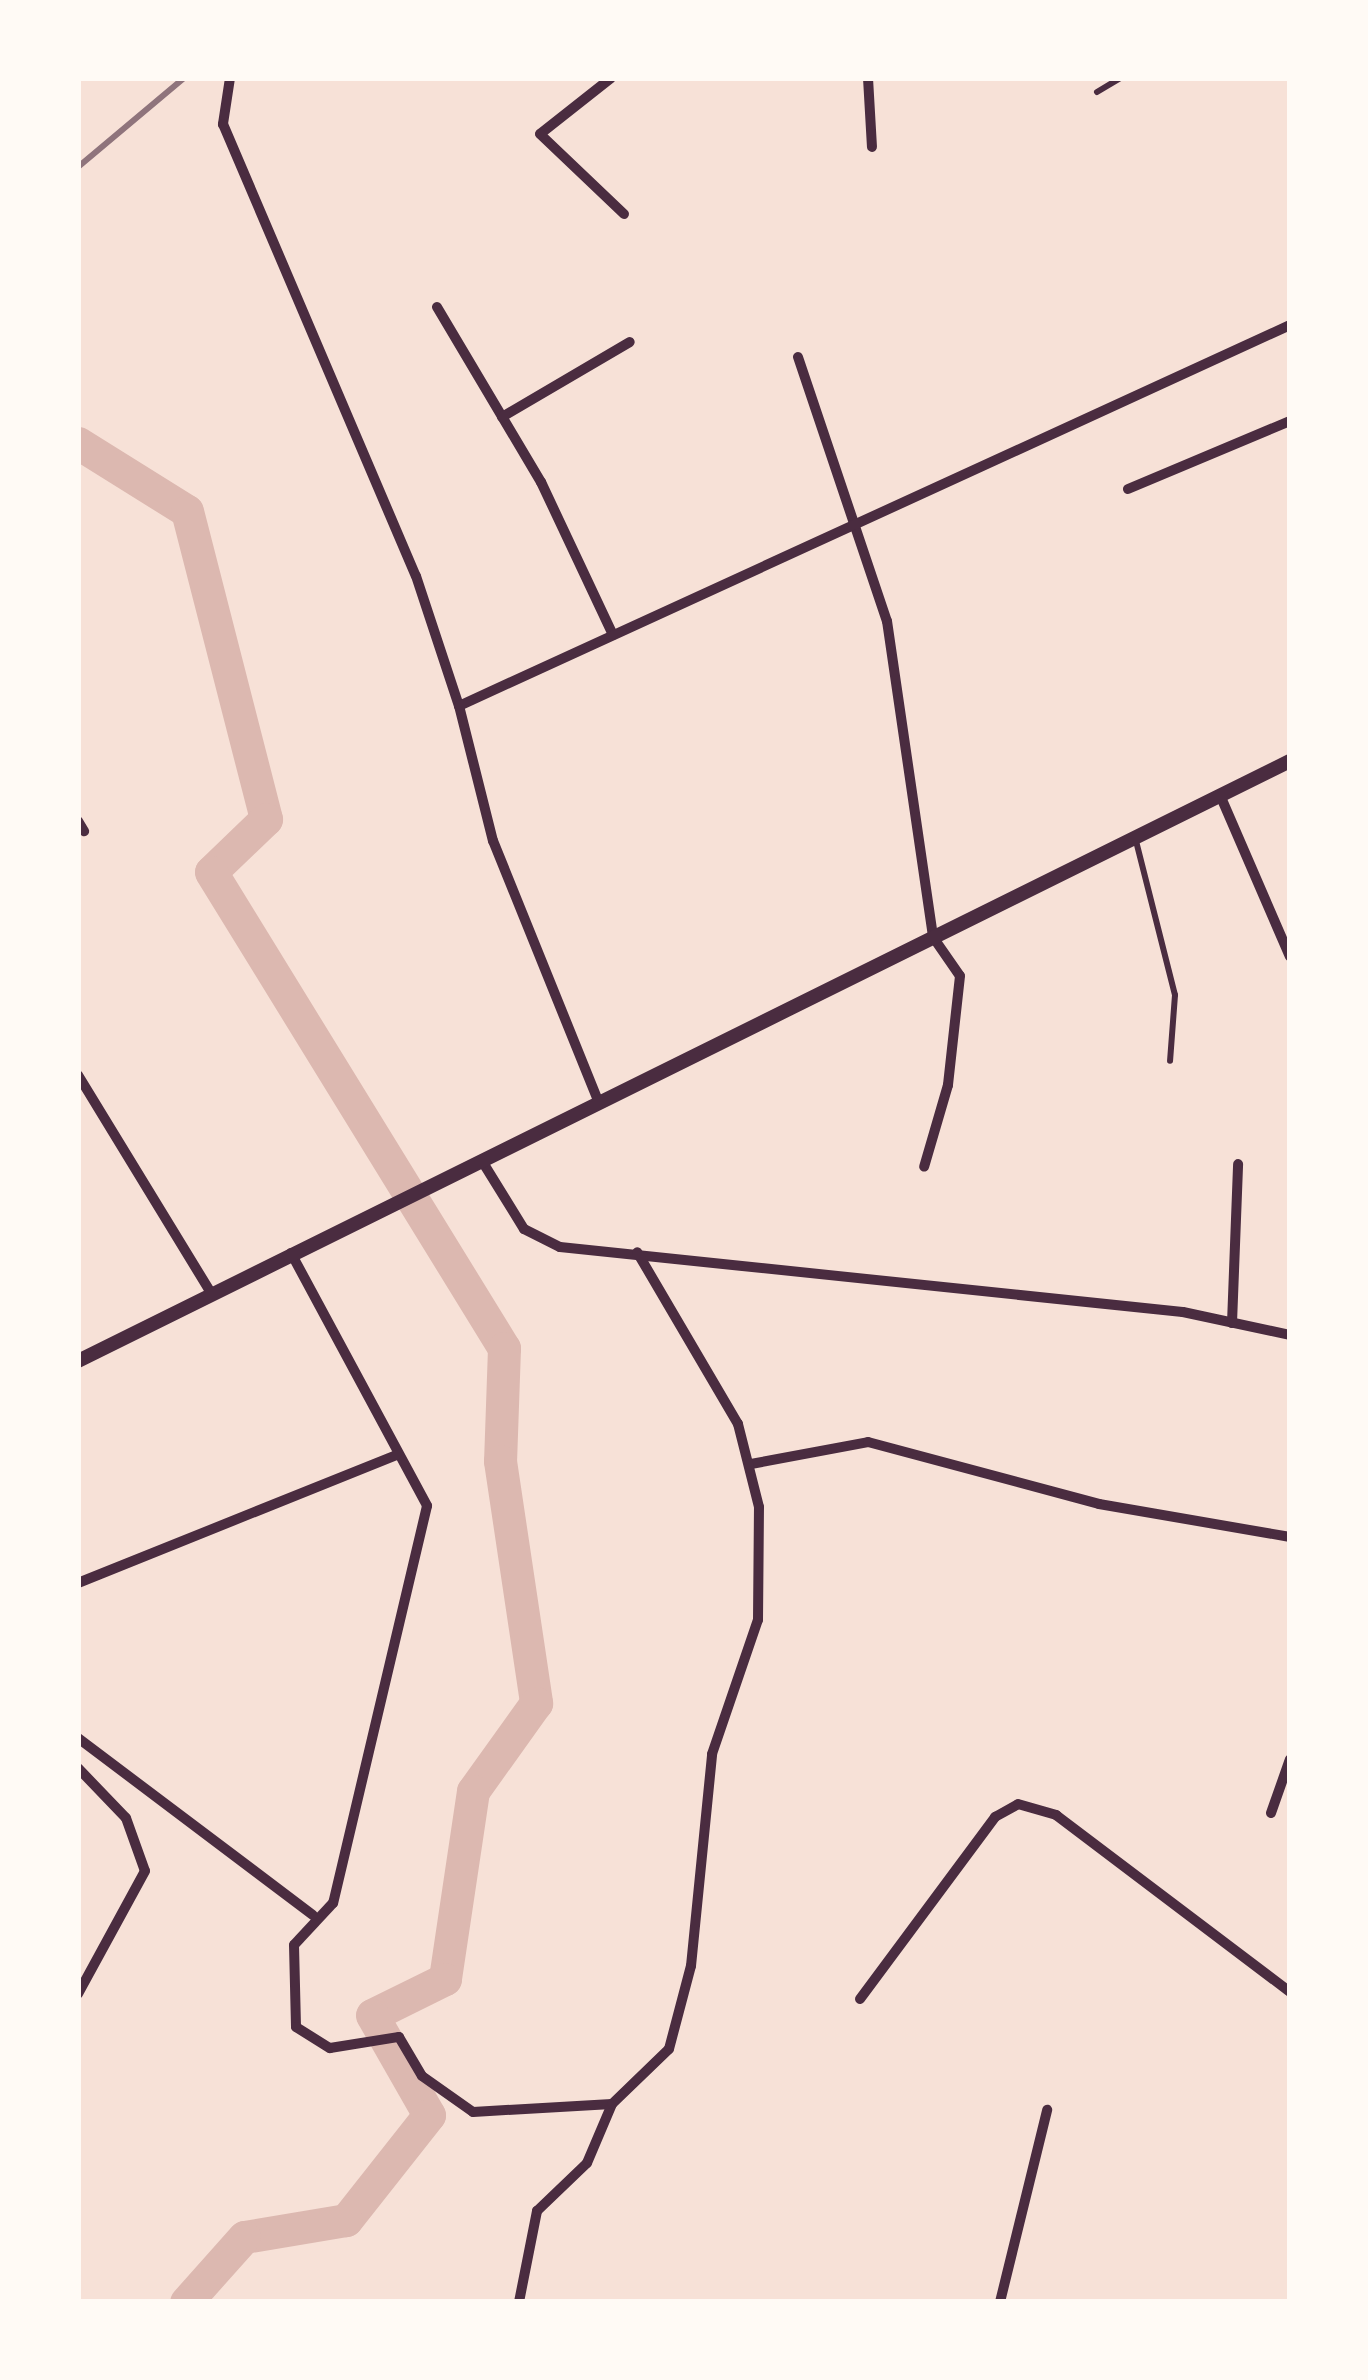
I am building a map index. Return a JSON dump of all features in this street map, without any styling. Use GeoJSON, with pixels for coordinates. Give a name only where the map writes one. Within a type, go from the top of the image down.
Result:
{"type":"FeatureCollection","features":[{"type":"Feature","properties":{"kind":"street"},"geometry":{"type":"LineString","coordinates":[[230,78],[223,124],[416,575],[459,706],[493,841],[599,1103]]}},
{"type":"Feature","properties":{"kind":"street"},"geometry":{"type":"LineString","coordinates":[[611,78],[540,134],[624,214]]}},
{"type":"Feature","properties":{"kind":"street"},"geometry":{"type":"LineString","coordinates":[[868,78],[872,147]]}},
{"type":"Feature","properties":{"kind":"street"},"geometry":{"type":"LineString","coordinates":[[437,308],[502,417],[613,635]]}},
{"type":"Feature","properties":{"kind":"street"},"geometry":{"type":"LineString","coordinates":[[459,706],[1290,325]]}},
{"type":"Feature","properties":{"kind":"street"},"geometry":{"type":"LineString","coordinates":[[502,417],[630,342]]}},
{"type":"Feature","properties":{"kind":"street"},"geometry":{"type":"LineString","coordinates":[[798,357],[887,621],[933,937],[961,992],[925,1167]]}},
{"type":"Feature","properties":{"kind":"street"},"geometry":{"type":"LineString","coordinates":[[1128,489],[1290,421]]}},
{"type":"Feature","properties":{"kind":"street"},"geometry":{"type":"LineString","coordinates":[[78,1361],[290,1251],[482,1161],[1290,760]]}},
{"type":"Feature","properties":{"kind":"street"},"geometry":{"type":"LineString","coordinates":[[1220,795],[1290,957]]}},
{"type":"Feature","properties":{"kind":"street"},"geometry":{"type":"LineString","coordinates":[[78,1075],[212,1293]]}},
{"type":"Feature","properties":{"kind":"street"},"geometry":{"type":"LineString","coordinates":[[78,1106],[91,1100]]}},
{"type":"Feature","properties":{"kind":"street"},"geometry":{"type":"LineString","coordinates":[[482,1161],[540,1241],[1232,1322],[1290,1335]]}},
{"type":"Feature","properties":{"kind":"street"},"geometry":{"type":"LineString","coordinates":[[1232,1322],[1238,1164]]}},
{"type":"Feature","properties":{"kind":"street"},"geometry":{"type":"LineString","coordinates":[[290,1251],[396,1455],[426,1492],[424,1530],[333,1904],[313,1915],[294,1946],[296,2027],[314,2045],[399,2037],[448,2098],[498,2117],[612,2104]]}},
{"type":"Feature","properties":{"kind":"street"},"geometry":{"type":"LineString","coordinates":[[520,2302],[537,2211],[587,2163],[612,2104],[661,2064],[692,1966],[712,1754],[758,1620],[751,1464],[724,1390],[687,1351],[637,1252]]}},
{"type":"Feature","properties":{"kind":"street"},"geometry":{"type":"LineString","coordinates":[[751,1464],[868,1442],[1099,1504],[1290,1538]]}},
{"type":"Feature","properties":{"kind":"street"},"geometry":{"type":"LineString","coordinates":[[78,1583],[396,1455]]}},
{"type":"Feature","properties":{"kind":"street"},"geometry":{"type":"LineString","coordinates":[[78,1738],[313,1915]]}},
{"type":"Feature","properties":{"kind":"street"},"geometry":{"type":"LineString","coordinates":[[1271,1813],[1290,1759]]}},
{"type":"Feature","properties":{"kind":"street"},"geometry":{"type":"LineString","coordinates":[[78,1768],[126,1818],[145,1871],[78,1994]]}},
{"type":"Feature","properties":{"kind":"street"},"geometry":{"type":"LineString","coordinates":[[860,1999],[995,1817],[1018,1804],[1056,1815],[1290,1992]]}},
{"type":"Feature","properties":{"kind":"street"},"geometry":{"type":"LineString","coordinates":[[1000,2302],[1047,2110]]}},
{"type":"Feature","properties":{"kind":"lane"},"geometry":{"type":"LineString","coordinates":[[1097,92],[1120,78]]}},
{"type":"Feature","properties":{"kind":"lane"},"geometry":{"type":"LineString","coordinates":[[1135,837],[1175,995],[1170,1061]]}},
{"type":"Feature","properties":{"kind":"waterway"},"geometry":{"type":"LineString","coordinates":[[78,443],[187,511],[266,819],[211,872],[504,1348],[500,1461],[536,1703],[473,1791],[445,1979],[372,2015],[429,2115],[346,2220],[244,2237],[186,2302]]}},
{"type":"Feature","properties":{"kind":"railway"},"geometry":{"type":"LineString","coordinates":[[78,167],[184,78]]}}]}
